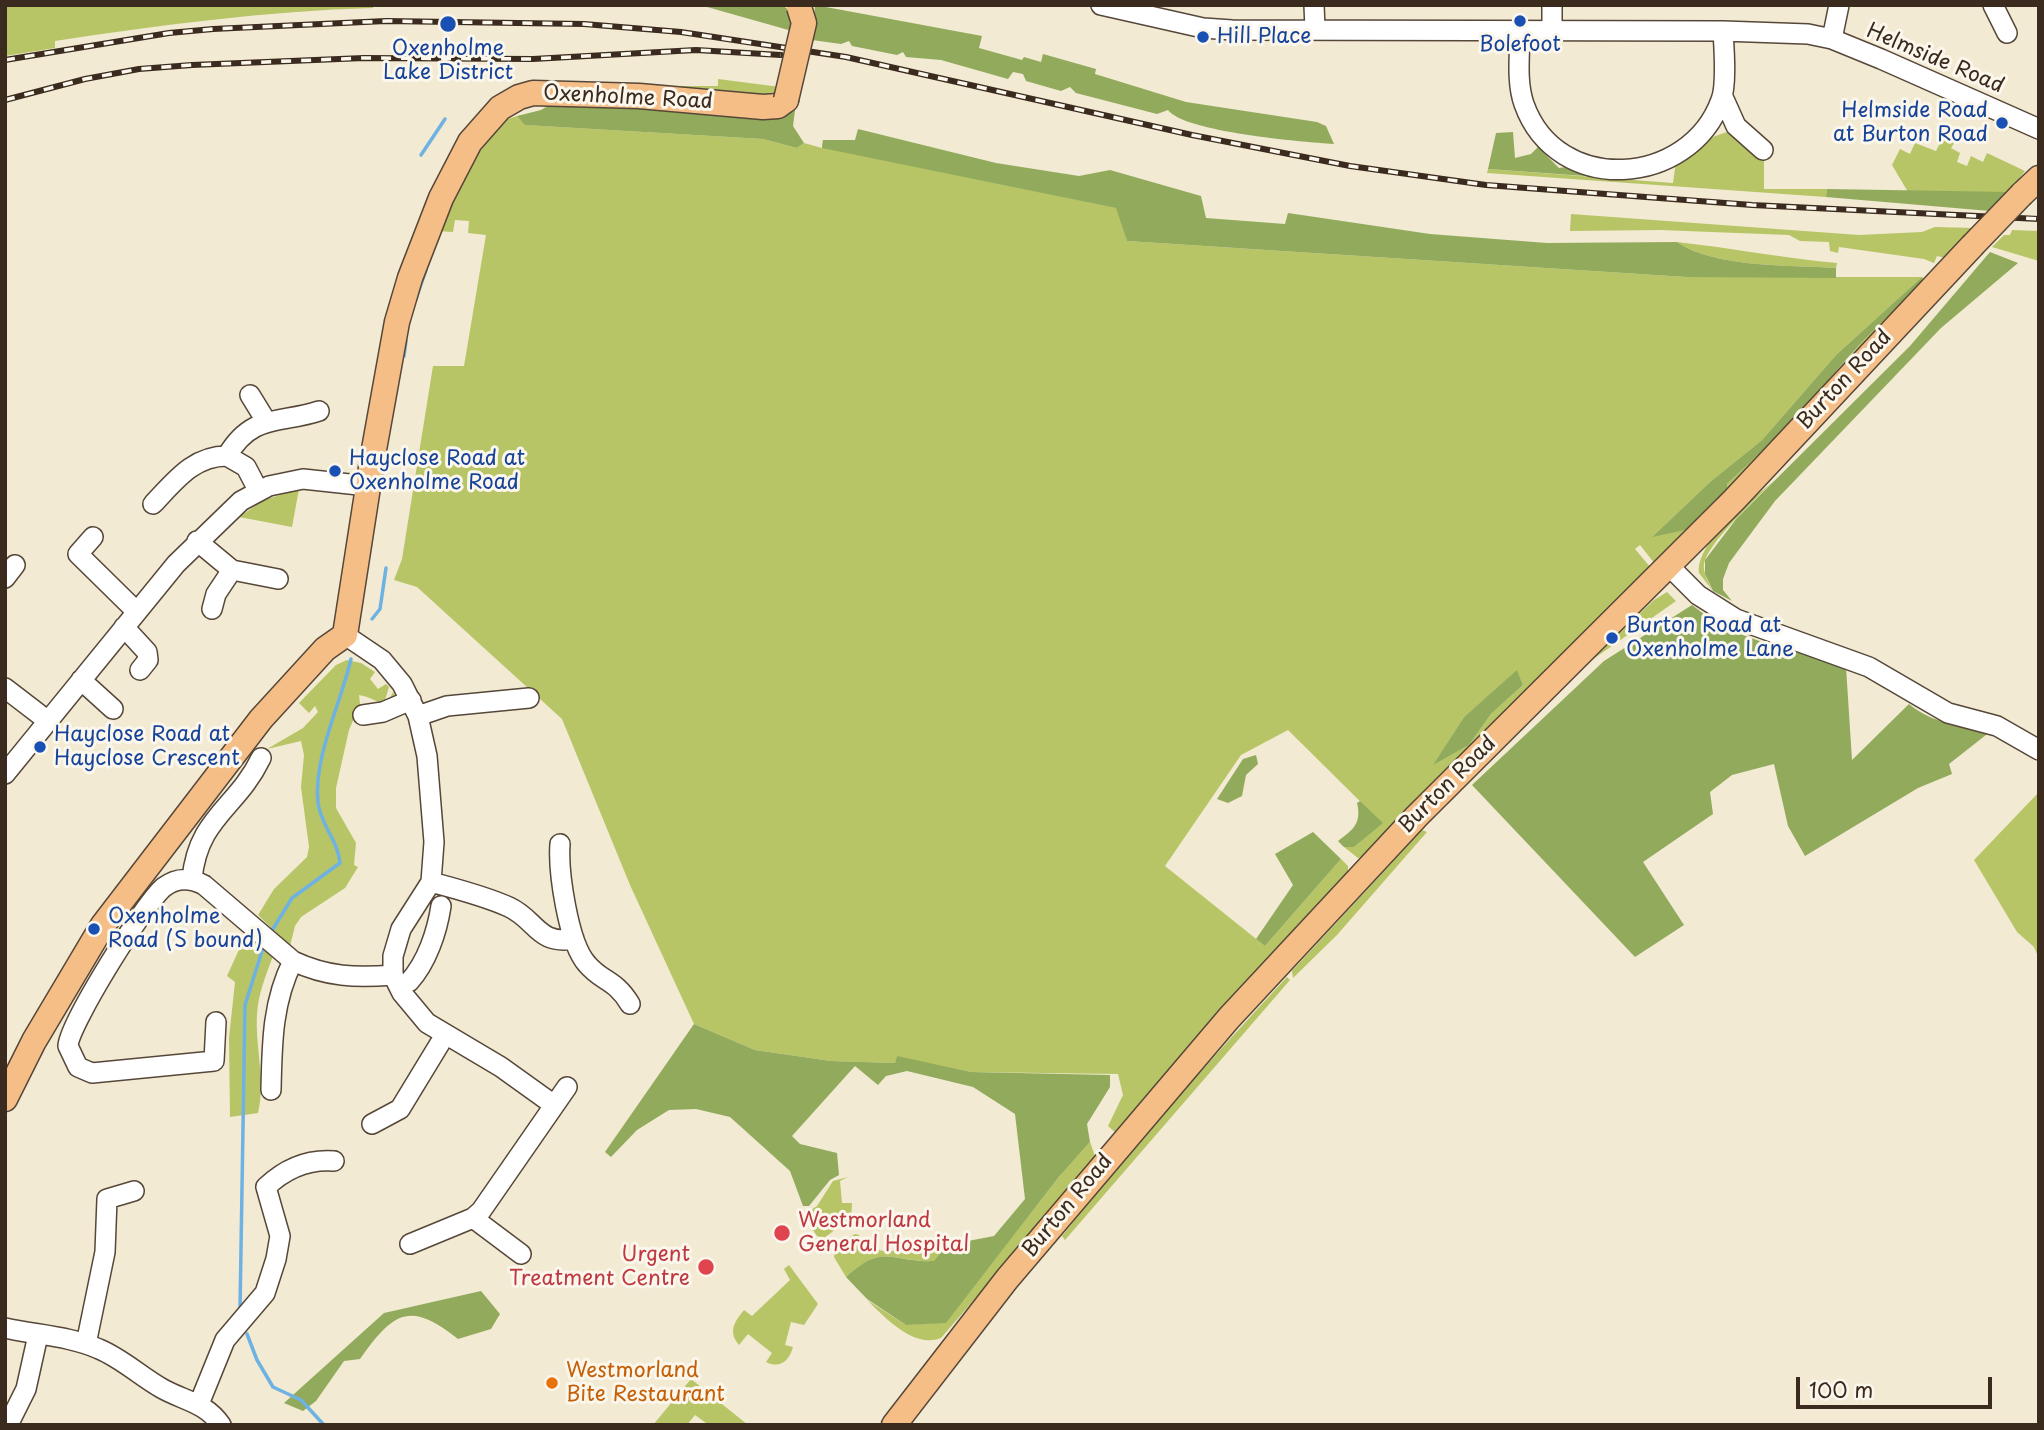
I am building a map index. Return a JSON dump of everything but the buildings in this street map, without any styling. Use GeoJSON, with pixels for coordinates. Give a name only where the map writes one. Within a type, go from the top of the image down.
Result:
{"type":"FeatureCollection","features":[{"type":"Feature","properties":{"kind":"main road","name":"Oxenholme Road"},"geometry":{"type":"LineString","coordinates":[[345,635],[397,322],[410,278],[461,156],[492,115],[519,97],[544,92],[778,106],[786,100],[804,23],[798,6]]}},
{"type":"Feature","properties":{"kind":"main road","name":"Burton Road"},"geometry":{"type":"LineString","coordinates":[[894,1425],[1007,1279],[1229,1018],[1417,816],[1669,566],[2030,186]]}},
{"type":"Feature","properties":{"kind":"main road"},"geometry":{"type":"LineString","coordinates":[[5,1099],[34,1041],[103,925],[261,719],[325,649],[345,635]]}},
{"type":"Feature","properties":{"kind":"street","name":"Helmside Road"},"geometry":{"type":"LineString","coordinates":[[1101,5],[1156,12],[1220,30],[1797,33],[1832,39],[2039,128]]}},
{"type":"Feature","properties":{"kind":"street"},"geometry":{"type":"LineString","coordinates":[[1314,5],[1315,29]]}},
{"type":"Feature","properties":{"kind":"street"},"geometry":{"type":"LineString","coordinates":[[1552,5],[1552,30]]}},
{"type":"Feature","properties":{"kind":"street"},"geometry":{"type":"LineString","coordinates":[[1832,39],[1839,5]]}},
{"type":"Feature","properties":{"kind":"street"},"geometry":{"type":"LineString","coordinates":[[1993,5],[2007,33]]}},
{"type":"Feature","properties":{"kind":"street"},"geometry":{"type":"LineString","coordinates":[[1520,30],[1520,88],[1528,112],[1542,134],[1555,147],[1582,163],[1623,171],[1649,167],[1685,149],[1710,124],[1723,97]]}},
{"type":"Feature","properties":{"kind":"street"},"geometry":{"type":"LineString","coordinates":[[1723,31],[1723,97],[1736,126],[1763,150]]}},
{"type":"Feature","properties":{"kind":"street"},"geometry":{"type":"LineString","coordinates":[[1710,124],[1736,126]]}},
{"type":"Feature","properties":{"kind":"street"},"geometry":{"type":"LineString","coordinates":[[250,395],[266,421]]}},
{"type":"Feature","properties":{"kind":"street"},"geometry":{"type":"LineString","coordinates":[[227,456],[249,432],[266,421],[283,416],[298,418],[318,411]]}},
{"type":"Feature","properties":{"kind":"street"},"geometry":{"type":"LineString","coordinates":[[153,504],[187,468],[213,456],[227,456],[246,467],[258,490]]}},
{"type":"Feature","properties":{"kind":"street"},"geometry":{"type":"LineString","coordinates":[[5,774],[197,541],[234,506],[258,490],[303,479],[368,486]]}},
{"type":"Feature","properties":{"kind":"street"},"geometry":{"type":"LineString","coordinates":[[93,537],[78,554],[131,619],[147,652],[148,660],[140,670]]}},
{"type":"Feature","properties":{"kind":"street"},"geometry":{"type":"LineString","coordinates":[[197,541],[232,570],[278,579]]}},
{"type":"Feature","properties":{"kind":"street"},"geometry":{"type":"LineString","coordinates":[[1669,566],[1698,594],[1736,618],[1869,667],[1948,713],[1997,726],[2039,751]]}},
{"type":"Feature","properties":{"kind":"street"},"geometry":{"type":"LineString","coordinates":[[212,609],[216,594],[232,570]]}},
{"type":"Feature","properties":{"kind":"street"},"geometry":{"type":"LineString","coordinates":[[345,635],[382,660],[415,708],[432,799],[431,882],[401,929],[393,956],[415,1011],[445,1035],[501,1067],[554,1105]]}},
{"type":"Feature","properties":{"kind":"street"},"geometry":{"type":"LineString","coordinates":[[81,680],[113,709]]}},
{"type":"Feature","properties":{"kind":"street"},"geometry":{"type":"LineString","coordinates":[[5,688],[48,721]]}},
{"type":"Feature","properties":{"kind":"street"},"geometry":{"type":"LineString","coordinates":[[362,715],[529,698]]}},
{"type":"Feature","properties":{"kind":"street"},"geometry":{"type":"LineString","coordinates":[[192,879],[195,856],[202,836],[221,810],[246,786],[261,758]]}},
{"type":"Feature","properties":{"kind":"street"},"geometry":{"type":"LineString","coordinates":[[560,844],[559,865],[574,939],[586,964],[617,985],[630,1004]]}},
{"type":"Feature","properties":{"kind":"street"},"geometry":{"type":"LineString","coordinates":[[216,1022],[214,1061],[92,1073],[78,1067],[68,1046],[74,1027],[120,947],[160,890],[173,882],[192,879],[218,895],[293,961],[322,973],[341,977],[401,979]]}},
{"type":"Feature","properties":{"kind":"street"},"geometry":{"type":"LineString","coordinates":[[431,882],[511,908],[546,937],[557,940],[574,939]]}},
{"type":"Feature","properties":{"kind":"street"},"geometry":{"type":"LineString","coordinates":[[401,979],[432,940],[441,906]]}},
{"type":"Feature","properties":{"kind":"street"},"geometry":{"type":"LineString","coordinates":[[401,929],[432,940]]}},
{"type":"Feature","properties":{"kind":"street"},"geometry":{"type":"LineString","coordinates":[[271,1090],[272,1031],[281,984],[293,961]]}},
{"type":"Feature","properties":{"kind":"street"},"geometry":{"type":"LineString","coordinates":[[372,1124],[399,1122],[406,1100],[445,1035]]}},
{"type":"Feature","properties":{"kind":"street"},"geometry":{"type":"LineString","coordinates":[[410,1244],[473,1217],[567,1087]]}},
{"type":"Feature","properties":{"kind":"street"},"geometry":{"type":"LineString","coordinates":[[199,1404],[226,1340],[265,1293],[280,1236],[264,1202],[266,1187],[278,1175],[300,1165],[334,1161]]}},
{"type":"Feature","properties":{"kind":"street"},"geometry":{"type":"LineString","coordinates":[[86,1344],[105,1252],[107,1199],[134,1191]]}},
{"type":"Feature","properties":{"kind":"street"},"geometry":{"type":"LineString","coordinates":[[473,1217],[521,1254]]}},
{"type":"Feature","properties":{"kind":"street"},"geometry":{"type":"LineString","coordinates":[[5,1328],[86,1344],[125,1362],[163,1389],[199,1404],[213,1413],[221,1425]]}},
{"type":"Feature","properties":{"kind":"street"},"geometry":{"type":"LineString","coordinates":[[8,1425],[26,1389],[38,1335]]}},
{"type":"Feature","properties":{"kind":"green space"},"geometry":{"type":"Polygon","coordinates":[[[5,5],[373,5],[373,8],[293,12],[174,24],[55,41],[55,48],[5,56],[5,5]]]}},
{"type":"Feature","properties":{"kind":"green space"},"geometry":{"type":"Polygon","coordinates":[[[700,5],[782,5],[793,13],[792,31],[700,5]]]}},
{"type":"Feature","properties":{"kind":"green space"},"geometry":{"type":"Polygon","coordinates":[[[815,5],[982,36],[979,48],[1022,60],[1024,57],[1041,62],[1043,54],[1096,69],[1095,74],[1186,102],[1317,122],[1326,126],[1334,144],[1219,130],[1178,118],[1168,110],[1157,114],[1076,93],[1070,87],[1061,91],[1026,81],[1023,74],[1013,72],[1008,79],[941,60],[906,57],[903,52],[897,55],[852,46],[849,41],[841,44],[812,40],[815,5]]]}},
{"type":"Feature","properties":{"kind":"green space"},"geometry":{"type":"Polygon","coordinates":[[[718,79],[780,87],[773,97],[660,86],[718,86],[718,79]]]}},
{"type":"Feature","properties":{"kind":"green space"},"geometry":{"type":"Polygon","coordinates":[[[558,100],[796,102],[793,126],[804,143],[797,148],[763,139],[525,125],[517,116],[541,110],[558,100]]]}},
{"type":"Feature","properties":{"kind":"green space"},"geometry":{"type":"Polygon","coordinates":[[[517,116],[526,125],[763,139],[797,148],[804,143],[822,148],[823,140],[855,140],[891,161],[1117,208],[1127,241],[1686,277],[1922,277],[1927,282],[1728,494],[1727,484],[1814,397],[1887,314],[1920,289],[1921,278],[1836,355],[1762,440],[1710,482],[1653,536],[1695,528],[1660,564],[1655,564],[1640,545],[1635,549],[1651,568],[1640,575],[1644,581],[1368,856],[1358,858],[1344,847],[1354,847],[1382,823],[1288,730],[1241,755],[1165,866],[1265,946],[1341,859],[1348,866],[1348,878],[1117,1134],[1108,1126],[1123,1095],[1118,1074],[971,1072],[897,1057],[895,1063],[831,1061],[755,1050],[694,1024],[630,885],[562,719],[417,587],[394,580],[402,559],[433,366],[464,366],[486,235],[468,233],[469,221],[455,220],[453,232],[436,231],[468,152],[493,124],[517,116]],[[1517,671],[1464,717],[1434,764],[1469,745],[1491,714],[1523,685],[1517,671]]]}},
{"type":"Feature","properties":{"kind":"green space"},"geometry":{"type":"Polygon","coordinates":[[[858,129],[996,163],[1079,176],[1110,170],[1201,196],[1206,218],[1285,224],[1288,213],[1430,234],[1547,243],[1677,242],[1711,257],[1732,261],[1836,268],[1836,278],[1686,277],[1127,241],[1116,208],[822,148],[823,140],[855,140],[858,129]]]}},
{"type":"Feature","properties":{"kind":"green space"},"geometry":{"type":"Polygon","coordinates":[[[1513,132],[1515,158],[1531,154],[1538,147],[1559,168],[1566,167],[1569,162],[1600,173],[1599,177],[1488,169],[1496,133],[1513,132]]]}},
{"type":"Feature","properties":{"kind":"green space"},"geometry":{"type":"Polygon","coordinates":[[[1727,132],[1764,159],[1764,189],[1827,189],[1826,197],[1487,173],[1488,169],[1673,183],[1676,161],[1704,140],[1727,132]]]}},
{"type":"Feature","properties":{"kind":"green space"},"geometry":{"type":"Polygon","coordinates":[[[1944,135],[1956,140],[1951,148],[1960,153],[1957,162],[1967,166],[1971,156],[1983,162],[1987,153],[2025,171],[2009,192],[1908,192],[1892,165],[1900,149],[1910,154],[1915,143],[1936,151],[1944,135]]]}},
{"type":"Feature","properties":{"kind":"green space"},"geometry":{"type":"Polygon","coordinates":[[[1827,189],[2009,192],[1990,211],[1826,197],[1827,189]]]}},
{"type":"Feature","properties":{"kind":"green space"},"geometry":{"type":"Polygon","coordinates":[[[1571,214],[1859,235],[1922,232],[1935,227],[1974,228],[1946,258],[1937,256],[1934,263],[1924,259],[1839,247],[1838,253],[1830,251],[1829,242],[1800,241],[1789,235],[1660,230],[1570,231],[1571,214]]]}},
{"type":"Feature","properties":{"kind":"green space"},"geometry":{"type":"Polygon","coordinates":[[[2012,230],[2039,231],[2039,261],[1992,247],[2004,235],[2010,235],[2012,230]]]}},
{"type":"Feature","properties":{"kind":"green space"},"geometry":{"type":"Polygon","coordinates":[[[1677,242],[1837,263],[1836,268],[1754,264],[1711,257],[1677,242]]]}},
{"type":"Feature","properties":{"kind":"green space"},"geometry":{"type":"Polygon","coordinates":[[[1990,252],[2018,263],[1941,328],[1775,501],[1729,563],[1723,579],[1723,590],[1732,601],[1713,591],[1705,574],[1705,560],[1737,518],[1910,346],[1990,252]]]}},
{"type":"Feature","properties":{"kind":"green space"},"geometry":{"type":"Polygon","coordinates":[[[1922,277],[1920,289],[1877,326],[1794,419],[1727,484],[1728,494],[1695,528],[1652,537],[1710,482],[1762,440],[1836,355],[1922,277]]]}},
{"type":"Feature","properties":{"kind":"green space"},"geometry":{"type":"Polygon","coordinates":[[[1775,480],[1737,518],[1710,551],[1704,568],[1713,591],[1699,573],[1700,561],[1706,548],[1727,522],[1775,480]]]}},
{"type":"Feature","properties":{"kind":"green space"},"geometry":{"type":"Polygon","coordinates":[[[299,489],[292,527],[239,517],[264,500],[299,489]]]}},
{"type":"Feature","properties":{"kind":"green space"},"geometry":{"type":"Polygon","coordinates":[[[1667,592],[1676,601],[1589,662],[1654,600],[1667,592]]]}},
{"type":"Feature","properties":{"kind":"green space"},"geometry":{"type":"Polygon","coordinates":[[[1692,605],[1721,627],[1773,646],[1815,653],[1846,667],[1852,760],[1909,704],[1937,720],[1991,731],[1949,764],[1952,774],[1918,788],[1805,856],[1788,826],[1774,764],[1732,775],[1710,792],[1713,814],[1643,862],[1684,925],[1635,957],[1472,785],[1604,661],[1692,605]]]}},
{"type":"Feature","properties":{"kind":"green space"},"geometry":{"type":"Polygon","coordinates":[[[347,660],[361,663],[375,672],[370,679],[378,689],[386,684],[389,687],[385,700],[389,700],[393,692],[397,699],[380,702],[359,695],[360,704],[349,730],[336,788],[336,808],[356,843],[354,865],[358,867],[345,888],[301,917],[295,926],[290,946],[258,915],[274,889],[307,857],[309,847],[301,787],[304,755],[301,741],[267,749],[303,728],[318,712],[315,706],[309,713],[299,703],[336,665],[347,660]]]}},
{"type":"Feature","properties":{"kind":"green space"},"geometry":{"type":"Polygon","coordinates":[[[1517,670],[1523,685],[1491,714],[1469,745],[1433,765],[1464,717],[1517,670]]]}},
{"type":"Feature","properties":{"kind":"green space"},"geometry":{"type":"Polygon","coordinates":[[[1256,755],[1258,764],[1246,775],[1242,796],[1228,803],[1217,799],[1243,759],[1256,755]]]}},
{"type":"Feature","properties":{"kind":"green space"},"geometry":{"type":"Polygon","coordinates":[[[2039,792],[2039,959],[2034,947],[2017,932],[1974,860],[2039,792]]]}},
{"type":"Feature","properties":{"kind":"green space"},"geometry":{"type":"Polygon","coordinates":[[[1360,801],[1383,823],[1354,847],[1344,847],[1338,841],[1355,825],[1358,816],[1357,803],[1360,801]]]}},
{"type":"Feature","properties":{"kind":"green space"},"geometry":{"type":"Polygon","coordinates":[[[1422,830],[1427,832],[1337,935],[1293,978],[1292,971],[1422,830]]]}},
{"type":"Feature","properties":{"kind":"green space"},"geometry":{"type":"Polygon","coordinates":[[[1313,832],[1341,859],[1265,946],[1256,939],[1293,885],[1275,854],[1313,832]]]}},
{"type":"Feature","properties":{"kind":"green space"},"geometry":{"type":"Polygon","coordinates":[[[247,932],[273,956],[257,1014],[260,1101],[258,1113],[230,1117],[229,1038],[235,982],[227,976],[247,932]]]}},
{"type":"Feature","properties":{"kind":"green space"},"geometry":{"type":"Polygon","coordinates":[[[1287,977],[1290,980],[1065,1240],[1062,1236],[1116,1169],[1287,977]]]}},
{"type":"Feature","properties":{"kind":"green space"},"geometry":{"type":"Polygon","coordinates":[[[694,1024],[755,1050],[831,1061],[895,1063],[897,1056],[971,1072],[1110,1075],[1110,1087],[1087,1124],[1090,1142],[1058,1178],[946,1323],[906,1325],[867,1299],[846,1277],[859,1266],[879,1257],[934,1261],[947,1245],[994,1236],[1025,1199],[1015,1114],[973,1087],[907,1071],[886,1076],[878,1085],[855,1066],[792,1136],[800,1144],[837,1153],[839,1175],[830,1180],[809,1206],[803,1206],[790,1171],[730,1117],[696,1109],[669,1110],[637,1130],[611,1157],[605,1152],[694,1024]]]}},
{"type":"Feature","properties":{"kind":"green space"},"geometry":{"type":"Polygon","coordinates":[[[1090,1142],[1096,1159],[941,1338],[920,1339],[900,1330],[867,1300],[906,1325],[946,1322],[1058,1178],[1090,1142]]]}},
{"type":"Feature","properties":{"kind":"green space"},"geometry":{"type":"Polygon","coordinates":[[[848,1177],[840,1181],[842,1203],[852,1203],[851,1218],[824,1238],[817,1236],[803,1215],[817,1206],[833,1181],[848,1177]]]}},
{"type":"Feature","properties":{"kind":"green space"},"geometry":{"type":"Polygon","coordinates":[[[946,1233],[947,1245],[935,1261],[880,1257],[859,1266],[846,1277],[834,1257],[837,1244],[855,1234],[859,1235],[859,1247],[884,1251],[886,1240],[890,1251],[940,1245],[940,1235],[946,1233]]]}},
{"type":"Feature","properties":{"kind":"green space"},"geometry":{"type":"Polygon","coordinates":[[[789,1265],[818,1304],[804,1325],[791,1322],[785,1345],[793,1347],[786,1360],[776,1365],[766,1362],[772,1353],[748,1334],[739,1345],[733,1331],[744,1310],[752,1316],[790,1280],[784,1269],[789,1265]]]}},
{"type":"Feature","properties":{"kind":"green space"},"geometry":{"type":"Polygon","coordinates":[[[481,1291],[500,1314],[491,1329],[458,1339],[427,1319],[403,1317],[382,1331],[360,1359],[344,1361],[316,1401],[303,1411],[284,1403],[384,1313],[481,1291]]]}},
{"type":"Feature","properties":{"kind":"green space"},"geometry":{"type":"Polygon","coordinates":[[[691,1379],[748,1425],[709,1425],[695,1415],[687,1425],[653,1425],[691,1379]]]}},
{"type":"Feature","properties":{"kind":"waterway"},"geometry":{"type":"LineString","coordinates":[[421,155],[445,119]]}},
{"type":"Feature","properties":{"kind":"waterway"},"geometry":{"type":"LineString","coordinates":[[416,299],[426,270]]}},
{"type":"Feature","properties":{"kind":"waterway"},"geometry":{"type":"LineString","coordinates":[[404,356],[406,341]]}},
{"type":"Feature","properties":{"kind":"waterway"},"geometry":{"type":"LineString","coordinates":[[372,619],[380,609],[386,568]]}},
{"type":"Feature","properties":{"kind":"waterway"},"geometry":{"type":"LineString","coordinates":[[273,929],[292,898],[340,863],[336,847],[322,819],[318,786],[324,749],[351,659]]}},
{"type":"Feature","properties":{"kind":"waterway"},"geometry":{"type":"LineString","coordinates":[[240,1310],[245,1005],[263,948]]}},
{"type":"Feature","properties":{"kind":"waterway"},"geometry":{"type":"LineString","coordinates":[[247,1334],[257,1360],[273,1387],[301,1400],[324,1425]]}},
{"type":"Feature","properties":{"kind":"railway"},"geometry":{"type":"LineString","coordinates":[[5,60],[169,33],[213,29],[386,21],[584,24],[681,32],[846,57],[1192,135],[1350,166],[1486,185],[1752,205],[2039,219]]}},
{"type":"Feature","properties":{"kind":"railway"},"geometry":{"type":"LineString","coordinates":[[5,100],[85,79],[139,69],[192,65],[364,58],[533,59],[696,50],[781,55]]}},
{"type":"Feature","properties":{"kind":"place","name":"Bolefoot"},"geometry":{"type":"Point","coordinates":[1520,21]}},
{"type":"Feature","properties":{"kind":"place","name":"Oxenholme Lake District"},"geometry":{"type":"Point","coordinates":[448,24]}},
{"type":"Feature","properties":{"kind":"place","name":"Hill Place"},"geometry":{"type":"Point","coordinates":[1203,37]}},
{"type":"Feature","properties":{"kind":"place","name":"Helmside Road at Burton Road"},"geometry":{"type":"Point","coordinates":[2002,123]}},
{"type":"Feature","properties":{"kind":"place","name":"Hayclose Road at Oxenholme Road"},"geometry":{"type":"Point","coordinates":[335,471]}},
{"type":"Feature","properties":{"kind":"place","name":"Burton Road at Oxenholme Lane"},"geometry":{"type":"Point","coordinates":[1612,638]}},
{"type":"Feature","properties":{"kind":"place","name":"Hayclose Road at Hayclose Crescent"},"geometry":{"type":"Point","coordinates":[40,747]}},
{"type":"Feature","properties":{"kind":"place","name":"Oxenholme Road (S bound)"},"geometry":{"type":"Point","coordinates":[94,929]}},
{"type":"Feature","properties":{"kind":"place","name":"Westmorland General Hospital"},"geometry":{"type":"Point","coordinates":[782,1233]}},
{"type":"Feature","properties":{"kind":"place","name":"Urgent Treatment Centre"},"geometry":{"type":"Point","coordinates":[706,1267]}},
{"type":"Feature","properties":{"kind":"place","name":"Westmorland Bite Restaurant"},"geometry":{"type":"Point","coordinates":[552,1383]}}]}
